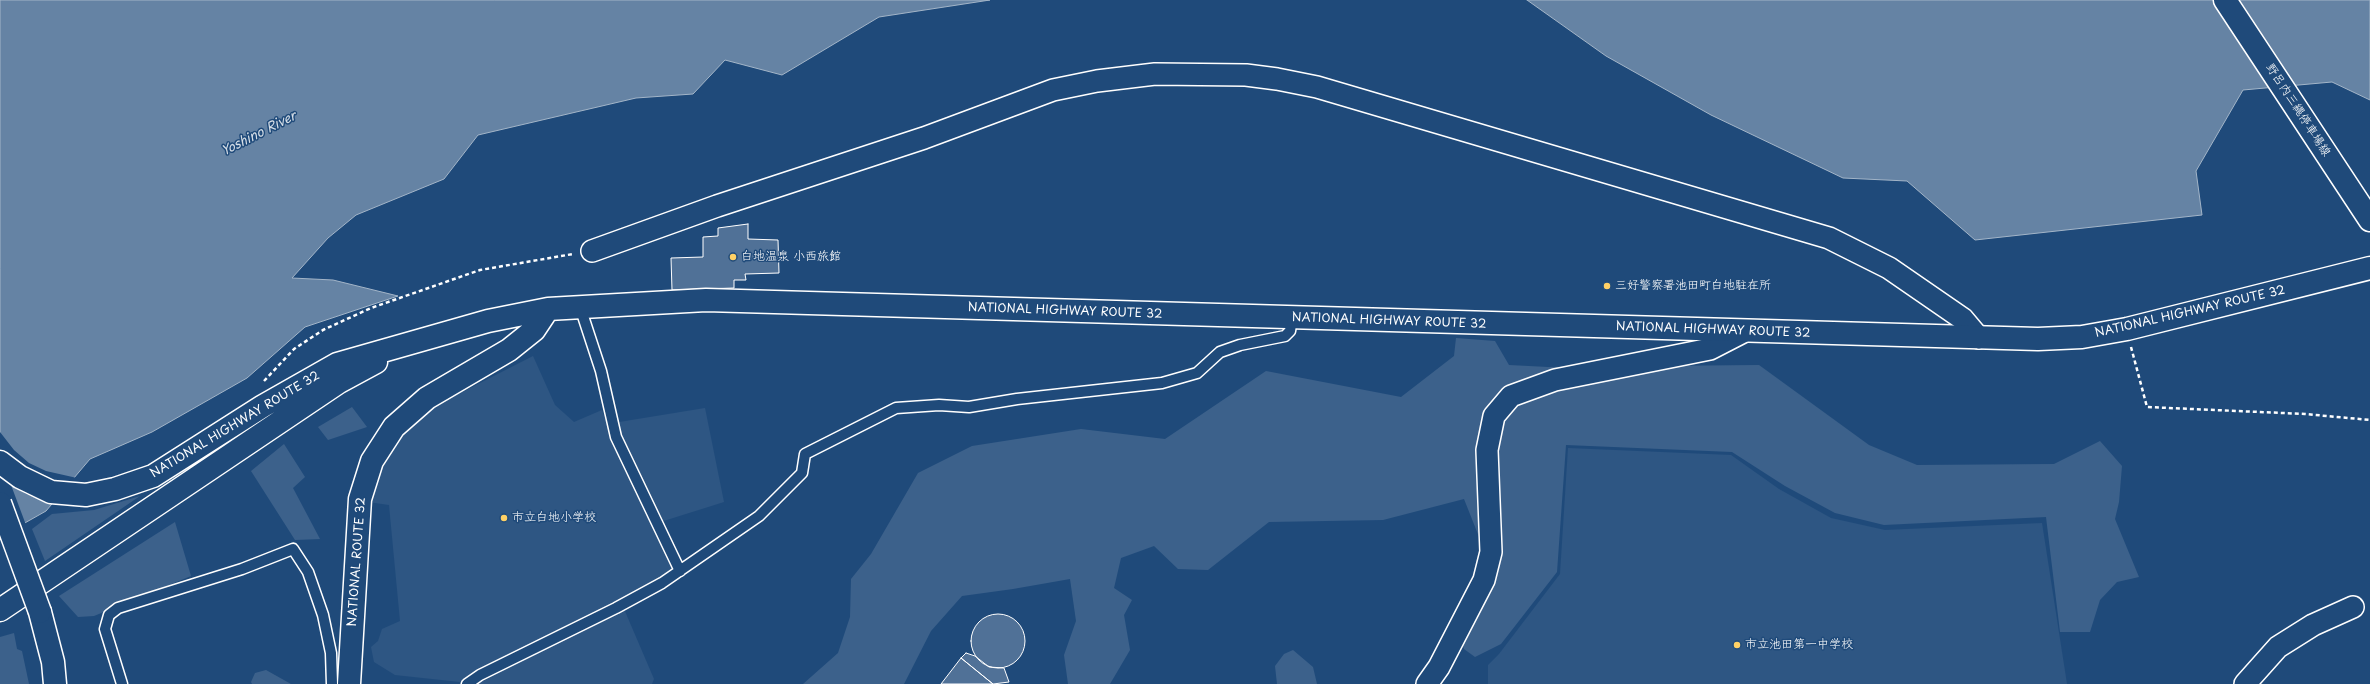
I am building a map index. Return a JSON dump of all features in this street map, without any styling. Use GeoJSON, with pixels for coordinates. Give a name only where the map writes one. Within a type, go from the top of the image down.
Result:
{"type":"FeatureCollection","features":[{"type":"Feature","properties":{"kind":"main road","name":"野呂内三縄停車場線"},"geometry":{"type":"LineString","coordinates":[[2225,0],[2370,220]]}},
{"type":"Feature","properties":{"kind":"main road","name":"NATIONAL HIGHWAY ROUTE 32"},"geometry":{"type":"LineString","coordinates":[[0,462],[34,485],[51,492],[69,495],[86,495],[115,489],[153,476],[263,406],[337,364],[404,346],[488,320],[548,309],[706,300],[2053,339],[2082,337],[2127,329],[2370,268]]}},
{"type":"Feature","properties":{"kind":"main road","name":"NATIONAL ROUTE 32"},"geometry":{"type":"LineString","coordinates":[[349,684],[360,498],[372,461],[394,427],[427,398],[510,350],[534,330],[548,309]]}},
{"type":"Feature","properties":{"kind":"main road","name":"NATIONAL HIGHWAY ROUTE 32"},"geometry":{"type":"LineString","coordinates":[[0,610],[339,382],[404,346]]}},
{"type":"Feature","properties":{"kind":"main road"},"geometry":{"type":"LineString","coordinates":[[0,503],[40,612],[53,662],[56,684]]}},
{"type":"Feature","properties":{"kind":"street"},"geometry":{"type":"LineString","coordinates":[[592,251],[775,186],[924,138],[1053,90],[1097,81],[1155,74],[1246,75],[1277,79],[1317,88],[1829,238],[1889,268],[1963,319],[1979,338]]}},
{"type":"Feature","properties":{"kind":"street"},"geometry":{"type":"LineString","coordinates":[[1426,684],[1439,667],[1484,580],[1491,552],[1487,450],[1494,416],[1511,396],[1555,380],[1710,349],[1745,331]]}},
{"type":"Feature","properties":{"kind":"street"},"geometry":{"type":"LineString","coordinates":[[2245,684],[2278,647],[2313,625],[2353,607]]}},
{"type":"Feature","properties":{"kind":"lane"},"geometry":{"type":"LineString","coordinates":[[580,307],[601,371],[616,437],[680,571]]}},
{"type":"Feature","properties":{"kind":"lane"},"geometry":{"type":"LineString","coordinates":[[467,684],[480,675],[616,608],[680,571],[759,516],[793,484],[802,473],[805,454],[896,408],[940,405],[969,407],[1017,399],[1162,383],[1197,373],[1220,352],[1240,345],[1286,336],[1290,331],[1292,318]]}},
{"type":"Feature","properties":{"kind":"lane"},"geometry":{"type":"LineString","coordinates":[[122,684],[105,629],[109,615],[118,608],[242,569],[293,549],[308,572],[323,616],[331,653],[332,684]]}},
{"type":"Feature","properties":{"kind":"path"},"geometry":{"type":"LineString","coordinates":[[258,385],[294,349],[323,330],[371,308],[480,270],[592,251]]}},
{"type":"Feature","properties":{"kind":"path"},"geometry":{"type":"LineString","coordinates":[[2127,329],[2147,407],[2304,414],[2370,420]]}},
{"type":"Feature","properties":{"kind":"shaded area"},"geometry":{"type":"Polygon","coordinates":[[[1456,338],[1495,341],[1509,365],[1548,367],[1759,365],[1869,445],[1917,465],[2054,464],[2100,441],[2122,466],[2119,502],[2115,519],[2139,577],[2117,582],[2100,600],[2090,632],[2060,632],[2046,517],[1884,525],[1835,513],[1785,486],[1732,452],[1566,445],[1557,572],[1501,644],[1475,657],[1464,649],[1459,634],[1483,547],[1464,499],[1383,520],[1269,522],[1208,570],[1178,569],[1154,546],[1121,558],[1114,588],[1132,600],[1124,615],[1130,650],[1110,684],[1068,684],[1064,655],[1076,621],[1070,579],[962,596],[931,631],[904,684],[803,684],[838,653],[850,617],[851,579],[871,554],[918,473],[972,446],[1081,429],[1165,439],[1266,371],[1401,397],[1454,356],[1456,338]]]}},
{"type":"Feature","properties":{"kind":"shaded area"},"geometry":{"type":"Polygon","coordinates":[[[533,356],[555,405],[574,422],[602,410],[607,424],[705,408],[724,502],[654,524],[674,569],[659,580],[477,671],[460,682],[395,675],[374,662],[371,647],[378,641],[382,629],[400,621],[389,505],[368,502],[379,463],[399,437],[431,408],[533,356]]]}},
{"type":"Feature","properties":{"kind":"shaded area"},"geometry":{"type":"Polygon","coordinates":[[[352,407],[367,427],[328,440],[318,427],[352,407]]]}},
{"type":"Feature","properties":{"kind":"shaded area"},"geometry":{"type":"Polygon","coordinates":[[[284,444],[305,477],[293,488],[320,539],[295,540],[251,471],[284,444]]]}},
{"type":"Feature","properties":{"kind":"shaded area"},"geometry":{"type":"Polygon","coordinates":[[[1568,448],[1731,455],[1779,489],[1831,518],[1885,530],[2042,523],[2067,684],[1488,684],[1488,665],[1499,654],[1560,574],[1568,448]]]}},
{"type":"Feature","properties":{"kind":"shaded area"},"geometry":{"type":"Polygon","coordinates":[[[140,496],[45,561],[32,529],[52,514],[94,510],[140,496]]]}},
{"type":"Feature","properties":{"kind":"shaded area"},"geometry":{"type":"Polygon","coordinates":[[[175,522],[191,576],[94,616],[78,617],[59,596],[175,522]]]}},
{"type":"Feature","properties":{"kind":"shaded area"},"geometry":{"type":"Polygon","coordinates":[[[624,609],[654,679],[652,684],[477,684],[624,609]]]}},
{"type":"Feature","properties":{"kind":"shaded area"},"geometry":{"type":"Polygon","coordinates":[[[14,633],[17,649],[22,651],[29,684],[0,684],[0,637],[14,633]]]}},
{"type":"Feature","properties":{"kind":"shaded area"},"geometry":{"type":"Polygon","coordinates":[[[1293,650],[1313,667],[1317,684],[1277,684],[1275,666],[1284,654],[1293,650]]]}},
{"type":"Feature","properties":{"kind":"shaded area"},"geometry":{"type":"Polygon","coordinates":[[[266,670],[291,684],[252,684],[251,682],[255,673],[266,670]]]}},
{"type":"Feature","properties":{"kind":"water","name":"Yoshino River"},"geometry":{"type":"Polygon","coordinates":[[[0,0],[990,0],[879,17],[782,75],[725,60],[693,94],[636,98],[478,135],[444,179],[356,215],[328,238],[292,278],[333,280],[398,296],[305,327],[247,378],[152,432],[90,459],[46,511],[0,537],[0,0]]]}},
{"type":"Feature","properties":{"kind":"water"},"geometry":{"type":"Polygon","coordinates":[[[1527,0],[2370,0],[2370,100],[2332,82],[2243,90],[2196,171],[2202,215],[1975,240],[1907,181],[1843,178],[1711,115],[1606,56],[1527,0]]]}},
{"type":"Feature","properties":{"kind":"pier"},"geometry":{"type":"Polygon","coordinates":[[[0,432],[14,450],[29,463],[46,471],[77,478],[55,504],[26,494],[11,485],[26,525],[0,539],[0,432]]]}},
{"type":"Feature","properties":{"kind":"building","name":"白地温泉 小西旅館"},"geometry":{"type":"Polygon","coordinates":[[[748,224],[748,239],[778,240],[779,273],[745,274],[746,280],[734,280],[734,288],[672,290],[671,258],[703,257],[703,237],[718,236],[718,228],[748,224]]]}},
{"type":"Feature","properties":{"kind":"building"},"geometry":{"type":"Polygon","coordinates":[[[993,614],[1003,614],[1013,618],[1021,626],[1025,636],[1025,646],[1021,656],[1013,664],[1003,668],[993,668],[983,664],[975,656],[971,646],[971,636],[975,626],[983,618],[993,614]]]}},
{"type":"Feature","properties":{"kind":"building"},"geometry":{"type":"Polygon","coordinates":[[[966,653],[975,656],[989,667],[1004,668],[1009,682],[993,684],[961,658],[966,653]]]}},
{"type":"Feature","properties":{"kind":"building"},"geometry":{"type":"Polygon","coordinates":[[[961,658],[993,684],[941,684],[961,658]]]}},
{"type":"Feature","properties":{"kind":"place","name":"白地温泉 小西旅館"},"geometry":{"type":"Point","coordinates":[733,257]}},
{"type":"Feature","properties":{"kind":"place","name":"三好警察署池田町白地駐在所"},"geometry":{"type":"Point","coordinates":[1607,286]}},
{"type":"Feature","properties":{"kind":"place","name":"市立白地小学校"},"geometry":{"type":"Point","coordinates":[504,518]}},
{"type":"Feature","properties":{"kind":"place","name":"市立池田第一中学校"},"geometry":{"type":"Point","coordinates":[1737,645]}}]}
